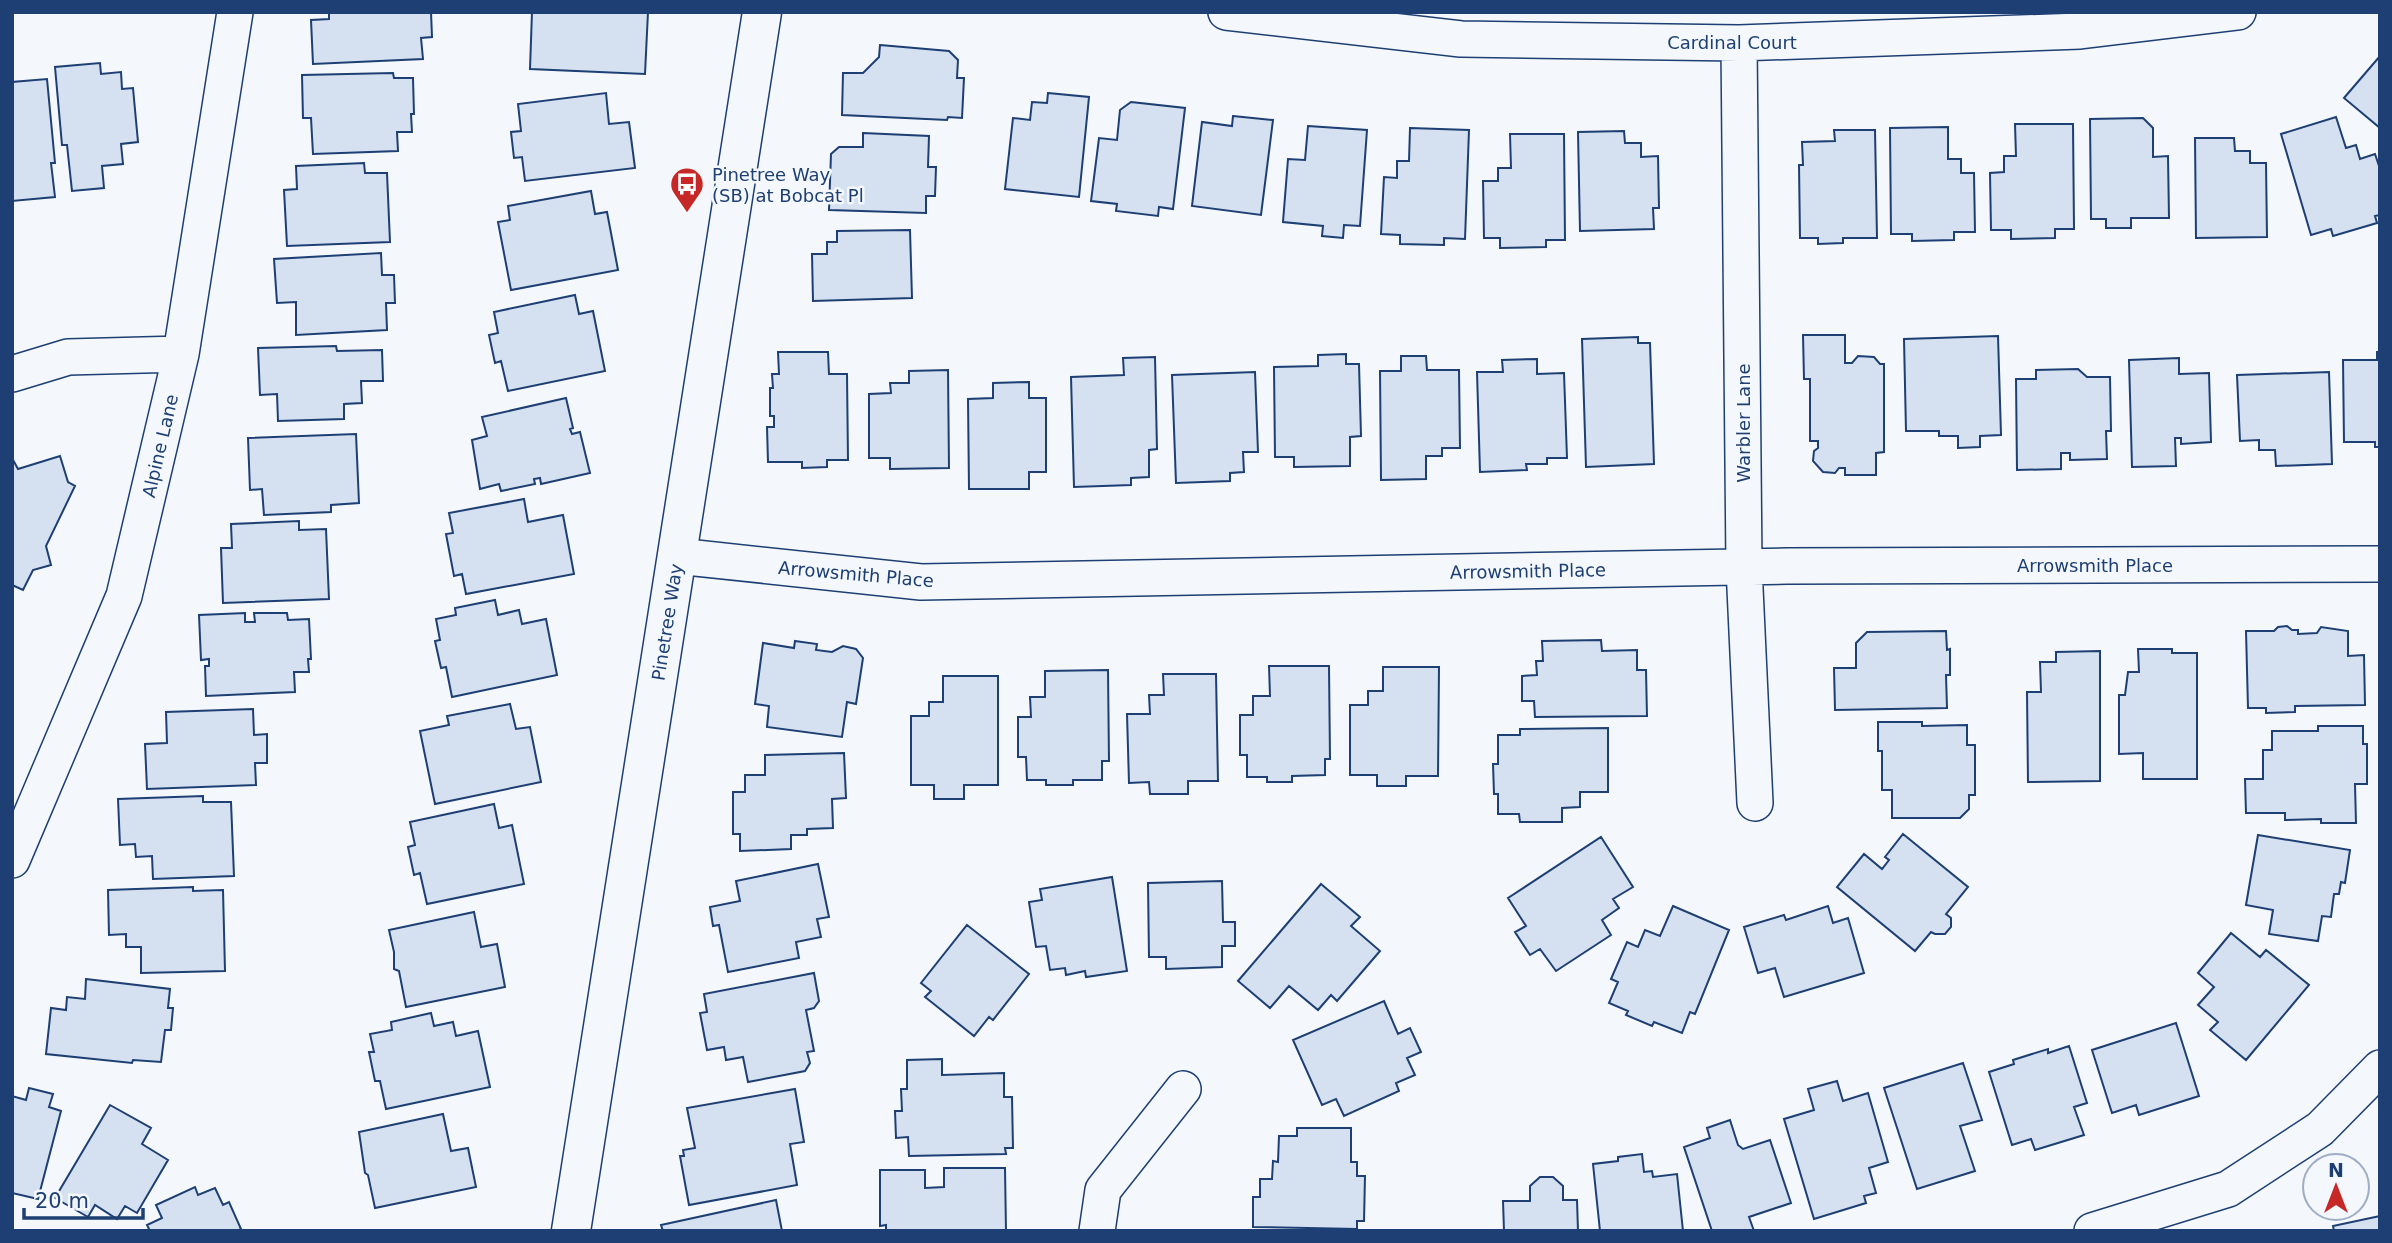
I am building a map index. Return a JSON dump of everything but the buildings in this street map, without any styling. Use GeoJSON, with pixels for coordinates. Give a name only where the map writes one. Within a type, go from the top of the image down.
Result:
{"type":"FeatureCollection","features":[{"type":"Feature","properties":{"kind":"street","name":"Alpine Lane"},"geometry":{"type":"LineString","coordinates":[[12,860],[124,596],[181,354],[235,12]]}},
{"type":"Feature","properties":{"kind":"street","name":"Pinetree Way"},"geometry":{"type":"LineString","coordinates":[[571,1231],[762,12]]}},
{"type":"Feature","properties":{"kind":"street","name":"Cardinal Court"},"geometry":{"type":"LineString","coordinates":[[1226,12],[1289,16],[1461,39],[1739,43],[2080,32],[2238,12]]}},
{"type":"Feature","properties":{"kind":"street","name":"Warbler Lane"},"geometry":{"type":"LineString","coordinates":[[1739,43],[1744,567],[1755,803]]}},
{"type":"Feature","properties":{"kind":"street"},"geometry":{"type":"LineString","coordinates":[[12,374],[68,357],[181,354]]}},
{"type":"Feature","properties":{"kind":"street","name":"Arrowsmith Place"},"geometry":{"type":"LineString","coordinates":[[677,556],[921,582],[1744,567],[2380,564]]}},
{"type":"Feature","properties":{"kind":"street"},"geometry":{"type":"LineString","coordinates":[[2092,1231],[2228,1189],[2320,1129],[2380,1068]]}},
{"type":"Feature","properties":{"kind":"street"},"geometry":{"type":"LineString","coordinates":[[1097,1231],[1103,1190],[1183,1089]]}},
{"type":"Feature","properties":{"kind":"place","name":"Pinetree Way (SB) at Bobcat Pl"},"geometry":{"type":"Point","coordinates":[687,214]}}]}
